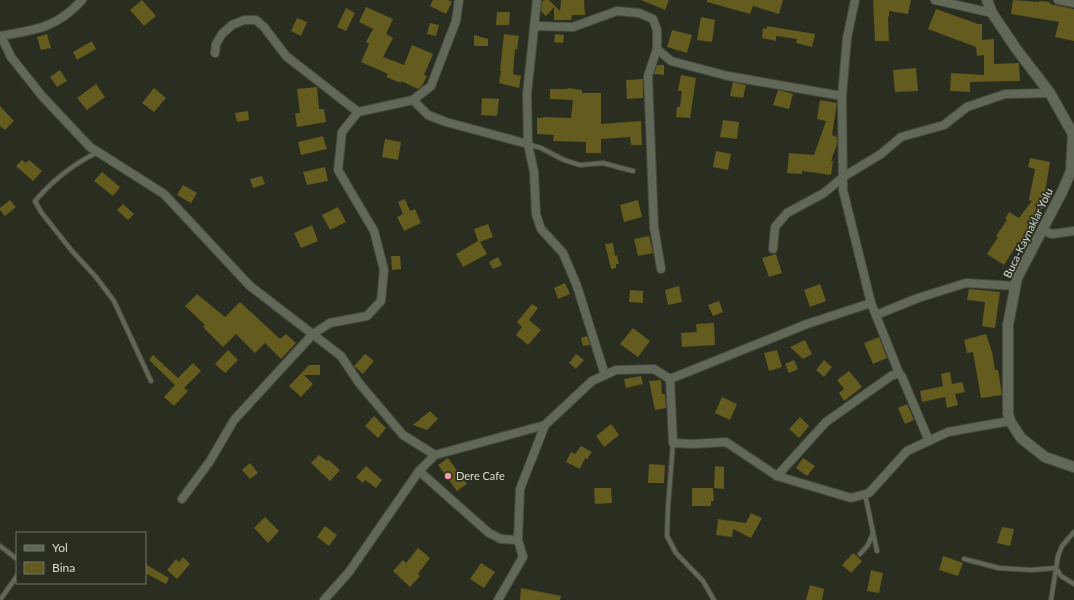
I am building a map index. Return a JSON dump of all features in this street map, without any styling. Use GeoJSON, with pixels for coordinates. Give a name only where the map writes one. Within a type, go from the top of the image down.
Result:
{"type":"FeatureCollection","features":[{"type":"Feature","properties":{"kind":"street"},"geometry":{"type":"LineString","coordinates":[[82,0],[77,6],[55,23],[34,31],[1,36],[10,57],[42,96],[90,147],[164,194],[250,286],[341,356],[359,383],[403,435],[435,455]]}},
{"type":"Feature","properties":{"kind":"street"},"geometry":{"type":"LineString","coordinates":[[182,499],[210,461],[234,420],[313,334],[330,323],[367,316],[380,301],[384,270],[374,230],[338,170],[342,132],[358,112],[413,100],[431,86],[456,21],[459,0]]}},
{"type":"Feature","properties":{"kind":"street"},"geometry":{"type":"LineString","coordinates":[[537,0],[527,94],[528,144],[534,172],[536,214],[541,229],[563,253],[577,286],[605,375]]}},
{"type":"Feature","properties":{"kind":"street"},"geometry":{"type":"LineString","coordinates":[[855,0],[847,38],[842,96],[843,190],[871,302],[899,373],[929,441]]}},
{"type":"Feature","properties":{"kind":"street"},"geometry":{"type":"LineString","coordinates":[[935,0],[992,13]]}},
{"type":"Feature","properties":{"kind":"street","name":"Buca-Kaynaklar Yolu"},"geometry":{"type":"LineString","coordinates":[[987,0],[992,13],[1017,50],[1070,122],[1073,134],[1071,171],[1062,192],[1017,278],[1015,286],[1008,325],[1008,412],[1010,421],[1021,438],[1045,457],[1074,467]]}},
{"type":"Feature","properties":{"kind":"street"},"geometry":{"type":"LineString","coordinates":[[1058,0],[1074,3]]}},
{"type":"Feature","properties":{"kind":"street"},"geometry":{"type":"LineString","coordinates":[[535,26],[573,26],[617,11],[639,12],[653,19],[657,30],[657,49],[648,76],[654,228],[661,269]]}},
{"type":"Feature","properties":{"kind":"street"},"geometry":{"type":"LineString","coordinates":[[215,54],[216,44],[222,34],[232,24],[244,20],[256,20],[286,56],[358,112]]}},
{"type":"Feature","properties":{"kind":"street"},"geometry":{"type":"LineString","coordinates":[[657,49],[671,60],[728,76],[842,96]]}},
{"type":"Feature","properties":{"kind":"street"},"geometry":{"type":"LineString","coordinates":[[773,249],[774,228],[787,213],[824,193],[843,177],[881,154],[901,137],[944,125],[967,107],[1005,94],[1050,93]]}},
{"type":"Feature","properties":{"kind":"street"},"geometry":{"type":"LineString","coordinates":[[413,100],[428,115],[446,122],[528,144]]}},
{"type":"Feature","properties":{"kind":"street"},"geometry":{"type":"LineString","coordinates":[[1042,230],[1052,234],[1074,231]]}},
{"type":"Feature","properties":{"kind":"street"},"geometry":{"type":"LineString","coordinates":[[876,315],[918,298],[966,283],[1015,286]]}},
{"type":"Feature","properties":{"kind":"street"},"geometry":{"type":"LineString","coordinates":[[670,379],[807,324],[871,302]]}},
{"type":"Feature","properties":{"kind":"street"},"geometry":{"type":"LineString","coordinates":[[498,600],[523,557],[518,540],[520,489],[545,425],[592,381],[616,370],[654,369],[670,379]]}},
{"type":"Feature","properties":{"kind":"street"},"geometry":{"type":"LineString","coordinates":[[777,476],[826,422],[891,376],[899,373]]}},
{"type":"Feature","properties":{"kind":"street"},"geometry":{"type":"LineString","coordinates":[[670,379],[673,443],[693,444],[726,442],[777,476],[851,498],[869,493],[907,451],[948,432],[1010,421]]}},
{"type":"Feature","properties":{"kind":"street"},"geometry":{"type":"LineString","coordinates":[[324,600],[349,572],[419,471],[435,455],[545,425]]}},
{"type":"Feature","properties":{"kind":"street"},"geometry":{"type":"LineString","coordinates":[[419,471],[489,533],[501,539],[518,540]]}},
{"type":"Feature","properties":{"kind":"lane"},"geometry":{"type":"LineString","coordinates":[[528,144],[542,148],[564,160],[580,165],[603,163],[634,171]]}},
{"type":"Feature","properties":{"kind":"lane"},"geometry":{"type":"LineString","coordinates":[[98,152],[84,159],[51,183],[35,201],[41,212],[72,251],[96,276],[114,301],[152,381]]}},
{"type":"Feature","properties":{"kind":"lane"},"geometry":{"type":"LineString","coordinates":[[673,443],[667,536],[676,553],[703,581],[714,600]]}},
{"type":"Feature","properties":{"kind":"lane"},"geometry":{"type":"LineString","coordinates":[[865,494],[877,551]]}},
{"type":"Feature","properties":{"kind":"lane"},"geometry":{"type":"LineString","coordinates":[[860,554],[868,545],[873,532]]}},
{"type":"Feature","properties":{"kind":"lane"},"geometry":{"type":"LineString","coordinates":[[1051,600],[1058,556],[1062,546],[1074,532]]}},
{"type":"Feature","properties":{"kind":"lane"},"geometry":{"type":"LineString","coordinates":[[0,546],[16,558]]}},
{"type":"Feature","properties":{"kind":"lane"},"geometry":{"type":"LineString","coordinates":[[964,559],[999,568],[1031,570],[1056,568]]}},
{"type":"Feature","properties":{"kind":"lane"},"geometry":{"type":"LineString","coordinates":[[1056,568],[1061,576],[1074,584]]}},
{"type":"Feature","properties":{"kind":"lane"},"geometry":{"type":"LineString","coordinates":[[0,600],[16,577]]}},
{"type":"Feature","properties":{"kind":"building"},"geometry":{"type":"Polygon","coordinates":[[[142,0],[156,16],[144,26],[130,10],[142,0]]]}},
{"type":"Feature","properties":{"kind":"building"},"geometry":{"type":"Polygon","coordinates":[[[433,0],[448,0],[452,2],[446,14],[430,6],[433,0]]]}},
{"type":"Feature","properties":{"kind":"building"},"geometry":{"type":"Polygon","coordinates":[[[544,0],[549,0],[560,11],[561,0],[584,0],[585,15],[572,15],[571,20],[554,20],[554,7],[546,16],[541,11],[542,2],[544,0]]]}},
{"type":"Feature","properties":{"kind":"building"},"geometry":{"type":"Polygon","coordinates":[[[641,0],[669,0],[665,10],[641,0]]]}},
{"type":"Feature","properties":{"kind":"building"},"geometry":{"type":"Polygon","coordinates":[[[707,0],[783,0],[779,14],[753,6],[750,14],[707,2],[707,0]]]}},
{"type":"Feature","properties":{"kind":"building"},"geometry":{"type":"Polygon","coordinates":[[[873,0],[911,0],[908,14],[889,11],[889,41],[875,41],[873,0]]]}},
{"type":"Feature","properties":{"kind":"building"},"geometry":{"type":"Polygon","coordinates":[[[1013,0],[1050,2],[1050,4],[1074,9],[1074,41],[1055,37],[1059,22],[1011,14],[1013,0]]]}},
{"type":"Feature","properties":{"kind":"building"},"geometry":{"type":"Polygon","coordinates":[[[366,7],[393,19],[386,34],[393,38],[383,57],[404,65],[412,45],[433,54],[424,75],[427,76],[422,86],[418,89],[401,81],[401,83],[386,77],[388,74],[361,62],[369,44],[366,42],[373,29],[359,22],[366,7]]]}},
{"type":"Feature","properties":{"kind":"building"},"geometry":{"type":"Polygon","coordinates":[[[346,8],[355,13],[346,31],[337,27],[346,8]]]}},
{"type":"Feature","properties":{"kind":"building"},"geometry":{"type":"Polygon","coordinates":[[[936,9],[978,24],[982,24],[982,40],[994,39],[994,64],[1019,63],[1020,81],[970,82],[970,92],[950,91],[951,73],[984,75],[984,55],[977,56],[976,47],[928,29],[936,9]]]}},
{"type":"Feature","properties":{"kind":"building"},"geometry":{"type":"Polygon","coordinates":[[[497,12],[510,12],[509,25],[496,25],[497,12]]]}},
{"type":"Feature","properties":{"kind":"building"},"geometry":{"type":"Polygon","coordinates":[[[701,17],[715,20],[712,42],[697,40],[701,17]]]}},
{"type":"Feature","properties":{"kind":"building"},"geometry":{"type":"Polygon","coordinates":[[[297,18],[307,22],[301,36],[291,31],[297,18]]]}},
{"type":"Feature","properties":{"kind":"building"},"geometry":{"type":"Polygon","coordinates":[[[430,23],[439,25],[436,36],[427,34],[430,23]]]}},
{"type":"Feature","properties":{"kind":"building"},"geometry":{"type":"Polygon","coordinates":[[[767,26],[815,34],[812,47],[796,43],[797,39],[776,36],[776,41],[762,38],[763,28],[767,29],[767,26]]]}},
{"type":"Feature","properties":{"kind":"building"},"geometry":{"type":"Polygon","coordinates":[[[672,30],[692,35],[687,53],[667,47],[672,30]]]}},
{"type":"Feature","properties":{"kind":"building"},"geometry":{"type":"Polygon","coordinates":[[[47,34],[51,48],[41,50],[37,37],[47,34]]]}},
{"type":"Feature","properties":{"kind":"building"},"geometry":{"type":"Polygon","coordinates":[[[504,34],[519,36],[517,50],[515,49],[513,74],[521,76],[519,88],[499,83],[504,34]]]}},
{"type":"Feature","properties":{"kind":"building"},"geometry":{"type":"Polygon","coordinates":[[[555,34],[564,35],[563,43],[554,42],[555,34]]]}},
{"type":"Feature","properties":{"kind":"building"},"geometry":{"type":"Polygon","coordinates":[[[474,35],[488,39],[488,46],[474,46],[474,35]]]}},
{"type":"Feature","properties":{"kind":"building"},"geometry":{"type":"Polygon","coordinates":[[[92,41],[96,49],[77,60],[73,52],[92,41]]]}},
{"type":"Feature","properties":{"kind":"building"},"geometry":{"type":"Polygon","coordinates":[[[657,65],[664,65],[664,75],[654,74],[657,65]]]}},
{"type":"Feature","properties":{"kind":"building"},"geometry":{"type":"Polygon","coordinates":[[[916,68],[918,91],[895,92],[893,70],[916,68]]]}},
{"type":"Feature","properties":{"kind":"building"},"geometry":{"type":"Polygon","coordinates":[[[60,70],[67,81],[57,87],[50,77],[60,70]]]}},
{"type":"Feature","properties":{"kind":"building"},"geometry":{"type":"Polygon","coordinates":[[[681,75],[696,78],[690,118],[676,117],[677,107],[680,107],[682,91],[678,91],[681,75]]]}},
{"type":"Feature","properties":{"kind":"building"},"geometry":{"type":"Polygon","coordinates":[[[643,79],[643,98],[627,99],[626,80],[643,79]]]}},
{"type":"Feature","properties":{"kind":"building"},"geometry":{"type":"Polygon","coordinates":[[[733,82],[746,85],[743,98],[730,96],[733,82]]]}},
{"type":"Feature","properties":{"kind":"building"},"geometry":{"type":"Polygon","coordinates":[[[96,84],[105,97],[87,110],[77,98],[96,84]]]}},
{"type":"Feature","properties":{"kind":"building"},"geometry":{"type":"Polygon","coordinates":[[[317,87],[319,109],[324,109],[326,122],[297,127],[295,113],[300,113],[297,89],[317,87]]]}},
{"type":"Feature","properties":{"kind":"building"},"geometry":{"type":"Polygon","coordinates":[[[154,88],[166,98],[154,112],[142,103],[154,88]]]}},
{"type":"Feature","properties":{"kind":"building"},"geometry":{"type":"Polygon","coordinates":[[[568,88],[582,90],[582,93],[601,93],[601,124],[641,121],[642,145],[631,145],[630,137],[601,139],[601,153],[586,153],[586,142],[553,141],[554,135],[537,134],[537,118],[571,118],[573,100],[550,99],[550,89],[568,88]]]}},
{"type":"Feature","properties":{"kind":"building"},"geometry":{"type":"Polygon","coordinates":[[[778,90],[793,94],[789,109],[773,105],[778,90]]]}},
{"type":"Feature","properties":{"kind":"building"},"geometry":{"type":"Polygon","coordinates":[[[482,98],[499,99],[497,116],[481,115],[482,98]]]}},
{"type":"Feature","properties":{"kind":"building"},"geometry":{"type":"Polygon","coordinates":[[[820,100],[837,103],[832,135],[837,137],[837,144],[831,161],[833,161],[831,175],[802,171],[802,174],[787,173],[789,153],[814,155],[826,121],[817,119],[820,100]]]}},
{"type":"Feature","properties":{"kind":"building"},"geometry":{"type":"Polygon","coordinates":[[[0,106],[14,121],[5,130],[0,126],[0,106]]]}},
{"type":"Feature","properties":{"kind":"building"},"geometry":{"type":"Polygon","coordinates":[[[248,111],[249,120],[237,122],[235,113],[248,111]]]}},
{"type":"Feature","properties":{"kind":"building"},"geometry":{"type":"Polygon","coordinates":[[[723,120],[739,122],[737,139],[720,137],[723,120]]]}},
{"type":"Feature","properties":{"kind":"building"},"geometry":{"type":"Polygon","coordinates":[[[323,136],[327,149],[301,155],[298,142],[323,136]]]}},
{"type":"Feature","properties":{"kind":"building"},"geometry":{"type":"Polygon","coordinates":[[[385,139],[401,142],[398,160],[382,157],[385,139]]]}},
{"type":"Feature","properties":{"kind":"building"},"geometry":{"type":"Polygon","coordinates":[[[716,151],[731,154],[728,170],[713,167],[716,151]]]}},
{"type":"Feature","properties":{"kind":"building"},"geometry":{"type":"Polygon","coordinates":[[[1030,158],[1050,162],[1044,198],[1048,201],[1032,222],[1034,224],[1015,250],[1014,249],[1004,265],[987,254],[998,237],[996,236],[1007,220],[1005,219],[1009,212],[1019,218],[1032,201],[1029,200],[1035,169],[1028,167],[1030,158]]]}},
{"type":"Feature","properties":{"kind":"building"},"geometry":{"type":"Polygon","coordinates":[[[22,160],[26,163],[29,160],[42,171],[33,181],[16,166],[22,160]]]}},
{"type":"Feature","properties":{"kind":"building"},"geometry":{"type":"Polygon","coordinates":[[[325,167],[328,181],[307,185],[303,172],[325,167]]]}},
{"type":"Feature","properties":{"kind":"building"},"geometry":{"type":"Polygon","coordinates":[[[102,172],[120,187],[113,196],[94,181],[102,172]]]}},
{"type":"Feature","properties":{"kind":"building"},"geometry":{"type":"Polygon","coordinates":[[[262,176],[265,184],[253,188],[250,179],[262,176]]]}},
{"type":"Feature","properties":{"kind":"building"},"geometry":{"type":"Polygon","coordinates":[[[183,185],[197,193],[191,203],[177,195],[183,185]]]}},
{"type":"Feature","properties":{"kind":"building"},"geometry":{"type":"Polygon","coordinates":[[[405,199],[410,211],[415,209],[421,223],[404,231],[397,217],[403,214],[398,202],[405,199]]]}},
{"type":"Feature","properties":{"kind":"building"},"geometry":{"type":"Polygon","coordinates":[[[10,200],[16,207],[5,216],[0,208],[10,200]]]}},
{"type":"Feature","properties":{"kind":"building"},"geometry":{"type":"Polygon","coordinates":[[[638,200],[642,217],[624,222],[620,205],[638,200]]]}},
{"type":"Feature","properties":{"kind":"building"},"geometry":{"type":"Polygon","coordinates":[[[123,204],[134,214],[128,220],[117,210],[123,204]]]}},
{"type":"Feature","properties":{"kind":"building"},"geometry":{"type":"Polygon","coordinates":[[[338,207],[346,222],[330,230],[322,215],[338,207]]]}},
{"type":"Feature","properties":{"kind":"building"},"geometry":{"type":"Polygon","coordinates":[[[488,224],[493,237],[480,242],[487,254],[463,267],[456,254],[478,241],[474,229],[488,224]]]}},
{"type":"Feature","properties":{"kind":"building"},"geometry":{"type":"Polygon","coordinates":[[[312,225],[318,241],[301,248],[294,233],[312,225]]]}},
{"type":"Feature","properties":{"kind":"building"},"geometry":{"type":"Polygon","coordinates":[[[649,236],[653,253],[638,256],[634,239],[649,236]]]}},
{"type":"Feature","properties":{"kind":"building"},"geometry":{"type":"Polygon","coordinates":[[[613,243],[615,256],[617,255],[619,264],[616,264],[616,268],[611,269],[605,244],[613,243]]]}},
{"type":"Feature","properties":{"kind":"building"},"geometry":{"type":"Polygon","coordinates":[[[776,254],[782,273],[769,277],[762,258],[776,254]]]}},
{"type":"Feature","properties":{"kind":"building"},"geometry":{"type":"Polygon","coordinates":[[[391,256],[400,256],[401,269],[392,270],[391,256]]]}},
{"type":"Feature","properties":{"kind":"building"},"geometry":{"type":"Polygon","coordinates":[[[498,257],[502,265],[493,269],[489,262],[498,257]]]}},
{"type":"Feature","properties":{"kind":"building"},"geometry":{"type":"Polygon","coordinates":[[[565,283],[570,294],[558,299],[554,288],[565,283]]]}},
{"type":"Feature","properties":{"kind":"building"},"geometry":{"type":"Polygon","coordinates":[[[820,284],[826,301],[810,307],[804,290],[820,284]]]}},
{"type":"Feature","properties":{"kind":"building"},"geometry":{"type":"Polygon","coordinates":[[[679,286],[682,302],[668,305],[665,290],[679,286]]]}},
{"type":"Feature","properties":{"kind":"building"},"geometry":{"type":"Polygon","coordinates":[[[969,289],[1000,292],[995,328],[982,326],[985,302],[967,300],[969,289]]]}},
{"type":"Feature","properties":{"kind":"building"},"geometry":{"type":"Polygon","coordinates":[[[630,290],[643,291],[643,303],[629,302],[630,290]]]}},
{"type":"Feature","properties":{"kind":"building"},"geometry":{"type":"Polygon","coordinates":[[[197,294],[225,317],[240,302],[280,339],[286,334],[296,343],[281,359],[265,343],[255,353],[236,334],[223,347],[203,327],[205,325],[185,306],[197,294]]]}},
{"type":"Feature","properties":{"kind":"building"},"geometry":{"type":"Polygon","coordinates":[[[719,301],[723,312],[713,316],[708,305],[719,301]]]}},
{"type":"Feature","properties":{"kind":"building"},"geometry":{"type":"Polygon","coordinates":[[[532,304],[538,308],[529,320],[541,330],[528,345],[516,335],[522,327],[517,322],[532,304]]]}},
{"type":"Feature","properties":{"kind":"building"},"geometry":{"type":"Polygon","coordinates":[[[714,323],[715,345],[682,347],[681,333],[697,332],[696,324],[714,323]]]}},
{"type":"Feature","properties":{"kind":"building"},"geometry":{"type":"Polygon","coordinates":[[[633,328],[650,341],[638,357],[620,344],[633,328]]]}},
{"type":"Feature","properties":{"kind":"building"},"geometry":{"type":"Polygon","coordinates":[[[986,334],[992,352],[995,370],[998,370],[1002,395],[981,398],[973,352],[967,353],[964,340],[986,334]]]}},
{"type":"Feature","properties":{"kind":"building"},"geometry":{"type":"Polygon","coordinates":[[[587,336],[590,345],[583,346],[581,338],[587,336]]]}},
{"type":"Feature","properties":{"kind":"building"},"geometry":{"type":"Polygon","coordinates":[[[879,337],[887,358],[873,364],[864,343],[879,337]]]}},
{"type":"Feature","properties":{"kind":"building"},"geometry":{"type":"Polygon","coordinates":[[[805,340],[812,354],[803,359],[790,347],[805,340]]]}},
{"type":"Feature","properties":{"kind":"building"},"geometry":{"type":"Polygon","coordinates":[[[228,350],[238,360],[225,373],[215,364],[228,350]]]}},
{"type":"Feature","properties":{"kind":"building"},"geometry":{"type":"Polygon","coordinates":[[[777,350],[782,367],[769,371],[764,353],[777,350]]]}},
{"type":"Feature","properties":{"kind":"building"},"geometry":{"type":"Polygon","coordinates":[[[365,354],[374,361],[363,374],[354,366],[365,354]]]}},
{"type":"Feature","properties":{"kind":"building"},"geometry":{"type":"Polygon","coordinates":[[[576,354],[584,360],[576,369],[569,363],[576,354]]]}},
{"type":"Feature","properties":{"kind":"building"},"geometry":{"type":"Polygon","coordinates":[[[153,355],[178,378],[193,363],[201,371],[184,388],[188,391],[174,406],[164,397],[175,385],[149,360],[153,355]]]}},
{"type":"Feature","properties":{"kind":"building"},"geometry":{"type":"Polygon","coordinates":[[[794,360],[798,369],[789,373],[785,364],[794,360]]]}},
{"type":"Feature","properties":{"kind":"building"},"geometry":{"type":"Polygon","coordinates":[[[824,360],[832,367],[824,377],[816,370],[824,360]]]}},
{"type":"Feature","properties":{"kind":"building"},"geometry":{"type":"Polygon","coordinates":[[[309,365],[320,365],[320,375],[304,375],[313,384],[301,397],[289,386],[309,365]]]}},
{"type":"Feature","properties":{"kind":"building"},"geometry":{"type":"Polygon","coordinates":[[[849,371],[862,387],[844,401],[839,393],[844,389],[837,380],[849,371]]]}},
{"type":"Feature","properties":{"kind":"building"},"geometry":{"type":"Polygon","coordinates":[[[950,372],[952,384],[962,382],[965,392],[955,394],[958,405],[947,408],[945,397],[922,402],[920,391],[943,386],[941,374],[950,372]]]}},
{"type":"Feature","properties":{"kind":"building"},"geometry":{"type":"Polygon","coordinates":[[[641,376],[643,384],[626,388],[624,379],[641,376]]]}},
{"type":"Feature","properties":{"kind":"building"},"geometry":{"type":"Polygon","coordinates":[[[661,380],[662,394],[665,394],[666,408],[655,410],[649,381],[661,380]]]}},
{"type":"Feature","properties":{"kind":"building"},"geometry":{"type":"Polygon","coordinates":[[[722,397],[737,404],[730,420],[715,413],[722,397]]]}},
{"type":"Feature","properties":{"kind":"building"},"geometry":{"type":"Polygon","coordinates":[[[907,404],[914,420],[905,424],[898,408],[907,404]]]}},
{"type":"Feature","properties":{"kind":"building"},"geometry":{"type":"Polygon","coordinates":[[[430,411],[438,419],[427,430],[413,425],[430,411]]]}},
{"type":"Feature","properties":{"kind":"building"},"geometry":{"type":"Polygon","coordinates":[[[374,416],[386,428],[378,438],[365,426],[374,416]]]}},
{"type":"Feature","properties":{"kind":"building"},"geometry":{"type":"Polygon","coordinates":[[[800,417],[809,426],[799,438],[789,429],[800,417]]]}},
{"type":"Feature","properties":{"kind":"building"},"geometry":{"type":"Polygon","coordinates":[[[611,424],[619,435],[604,447],[596,436],[611,424]]]}},
{"type":"Feature","properties":{"kind":"building"},"geometry":{"type":"Polygon","coordinates":[[[581,446],[592,452],[587,459],[585,458],[580,469],[566,462],[571,452],[575,454],[581,446]]]}},
{"type":"Feature","properties":{"kind":"building"},"geometry":{"type":"Polygon","coordinates":[[[319,455],[327,461],[329,460],[340,470],[330,481],[311,463],[319,455]]]}},
{"type":"Feature","properties":{"kind":"building"},"geometry":{"type":"Polygon","coordinates":[[[448,458],[467,484],[457,491],[438,465],[448,458]]]}},
{"type":"Feature","properties":{"kind":"building"},"geometry":{"type":"Polygon","coordinates":[[[803,458],[815,466],[807,476],[796,468],[803,458]]]}},
{"type":"Feature","properties":{"kind":"building"},"geometry":{"type":"Polygon","coordinates":[[[250,463],[258,473],[250,479],[242,470],[250,463]]]}},
{"type":"Feature","properties":{"kind":"building"},"geometry":{"type":"Polygon","coordinates":[[[649,464],[665,465],[664,483],[648,483],[649,464]]]}},
{"type":"Feature","properties":{"kind":"building"},"geometry":{"type":"Polygon","coordinates":[[[366,466],[382,480],[376,488],[365,480],[363,483],[356,477],[366,466]]]}},
{"type":"Feature","properties":{"kind":"building"},"geometry":{"type":"Polygon","coordinates":[[[715,466],[724,467],[724,489],[714,488],[715,466]]]}},
{"type":"Feature","properties":{"kind":"building"},"geometry":{"type":"Polygon","coordinates":[[[594,488],[611,488],[612,503],[595,504],[594,488]]]}},
{"type":"Feature","properties":{"kind":"building"},"geometry":{"type":"Polygon","coordinates":[[[692,488],[713,488],[714,501],[711,501],[711,506],[692,506],[692,488]]]}},
{"type":"Feature","properties":{"kind":"building"},"geometry":{"type":"Polygon","coordinates":[[[751,513],[762,518],[751,538],[733,529],[732,537],[716,535],[717,519],[746,523],[751,513]]]}},
{"type":"Feature","properties":{"kind":"building"},"geometry":{"type":"Polygon","coordinates":[[[265,517],[279,531],[268,543],[254,528],[265,517]]]}},
{"type":"Feature","properties":{"kind":"building"},"geometry":{"type":"Polygon","coordinates":[[[325,526],[337,535],[329,546],[317,537],[325,526]]]}},
{"type":"Feature","properties":{"kind":"building"},"geometry":{"type":"Polygon","coordinates":[[[1002,527],[1014,529],[1010,546],[997,543],[1002,527]]]}},
{"type":"Feature","properties":{"kind":"building"},"geometry":{"type":"Polygon","coordinates":[[[418,548],[430,558],[418,574],[420,576],[410,587],[393,571],[403,560],[406,563],[418,548]]]}},
{"type":"Feature","properties":{"kind":"building"},"geometry":{"type":"Polygon","coordinates":[[[853,553],[862,561],[851,573],[842,565],[853,553]]]}},
{"type":"Feature","properties":{"kind":"building"},"geometry":{"type":"Polygon","coordinates":[[[943,556],[963,563],[958,576],[939,570],[943,556]]]}},
{"type":"Feature","properties":{"kind":"building"},"geometry":{"type":"Polygon","coordinates":[[[183,557],[190,564],[177,579],[167,570],[176,559],[179,562],[183,557]]]}},
{"type":"Feature","properties":{"kind":"building"},"geometry":{"type":"Polygon","coordinates":[[[481,563],[495,572],[484,588],[470,579],[481,563]]]}},
{"type":"Feature","properties":{"kind":"building"},"geometry":{"type":"Polygon","coordinates":[[[146,565],[169,578],[166,584],[146,574],[146,565]]]}},
{"type":"Feature","properties":{"kind":"building"},"geometry":{"type":"Polygon","coordinates":[[[871,570],[883,573],[879,593],[867,591],[871,570]]]}},
{"type":"Feature","properties":{"kind":"building"},"geometry":{"type":"Polygon","coordinates":[[[810,585],[824,589],[822,600],[806,600],[810,585]]]}},
{"type":"Feature","properties":{"kind":"building"},"geometry":{"type":"Polygon","coordinates":[[[521,588],[561,596],[560,600],[520,600],[521,588]]]}},
{"type":"Feature","properties":{"kind":"place","name":"Dere Cafe"},"geometry":{"type":"Point","coordinates":[448,476]}}]}
